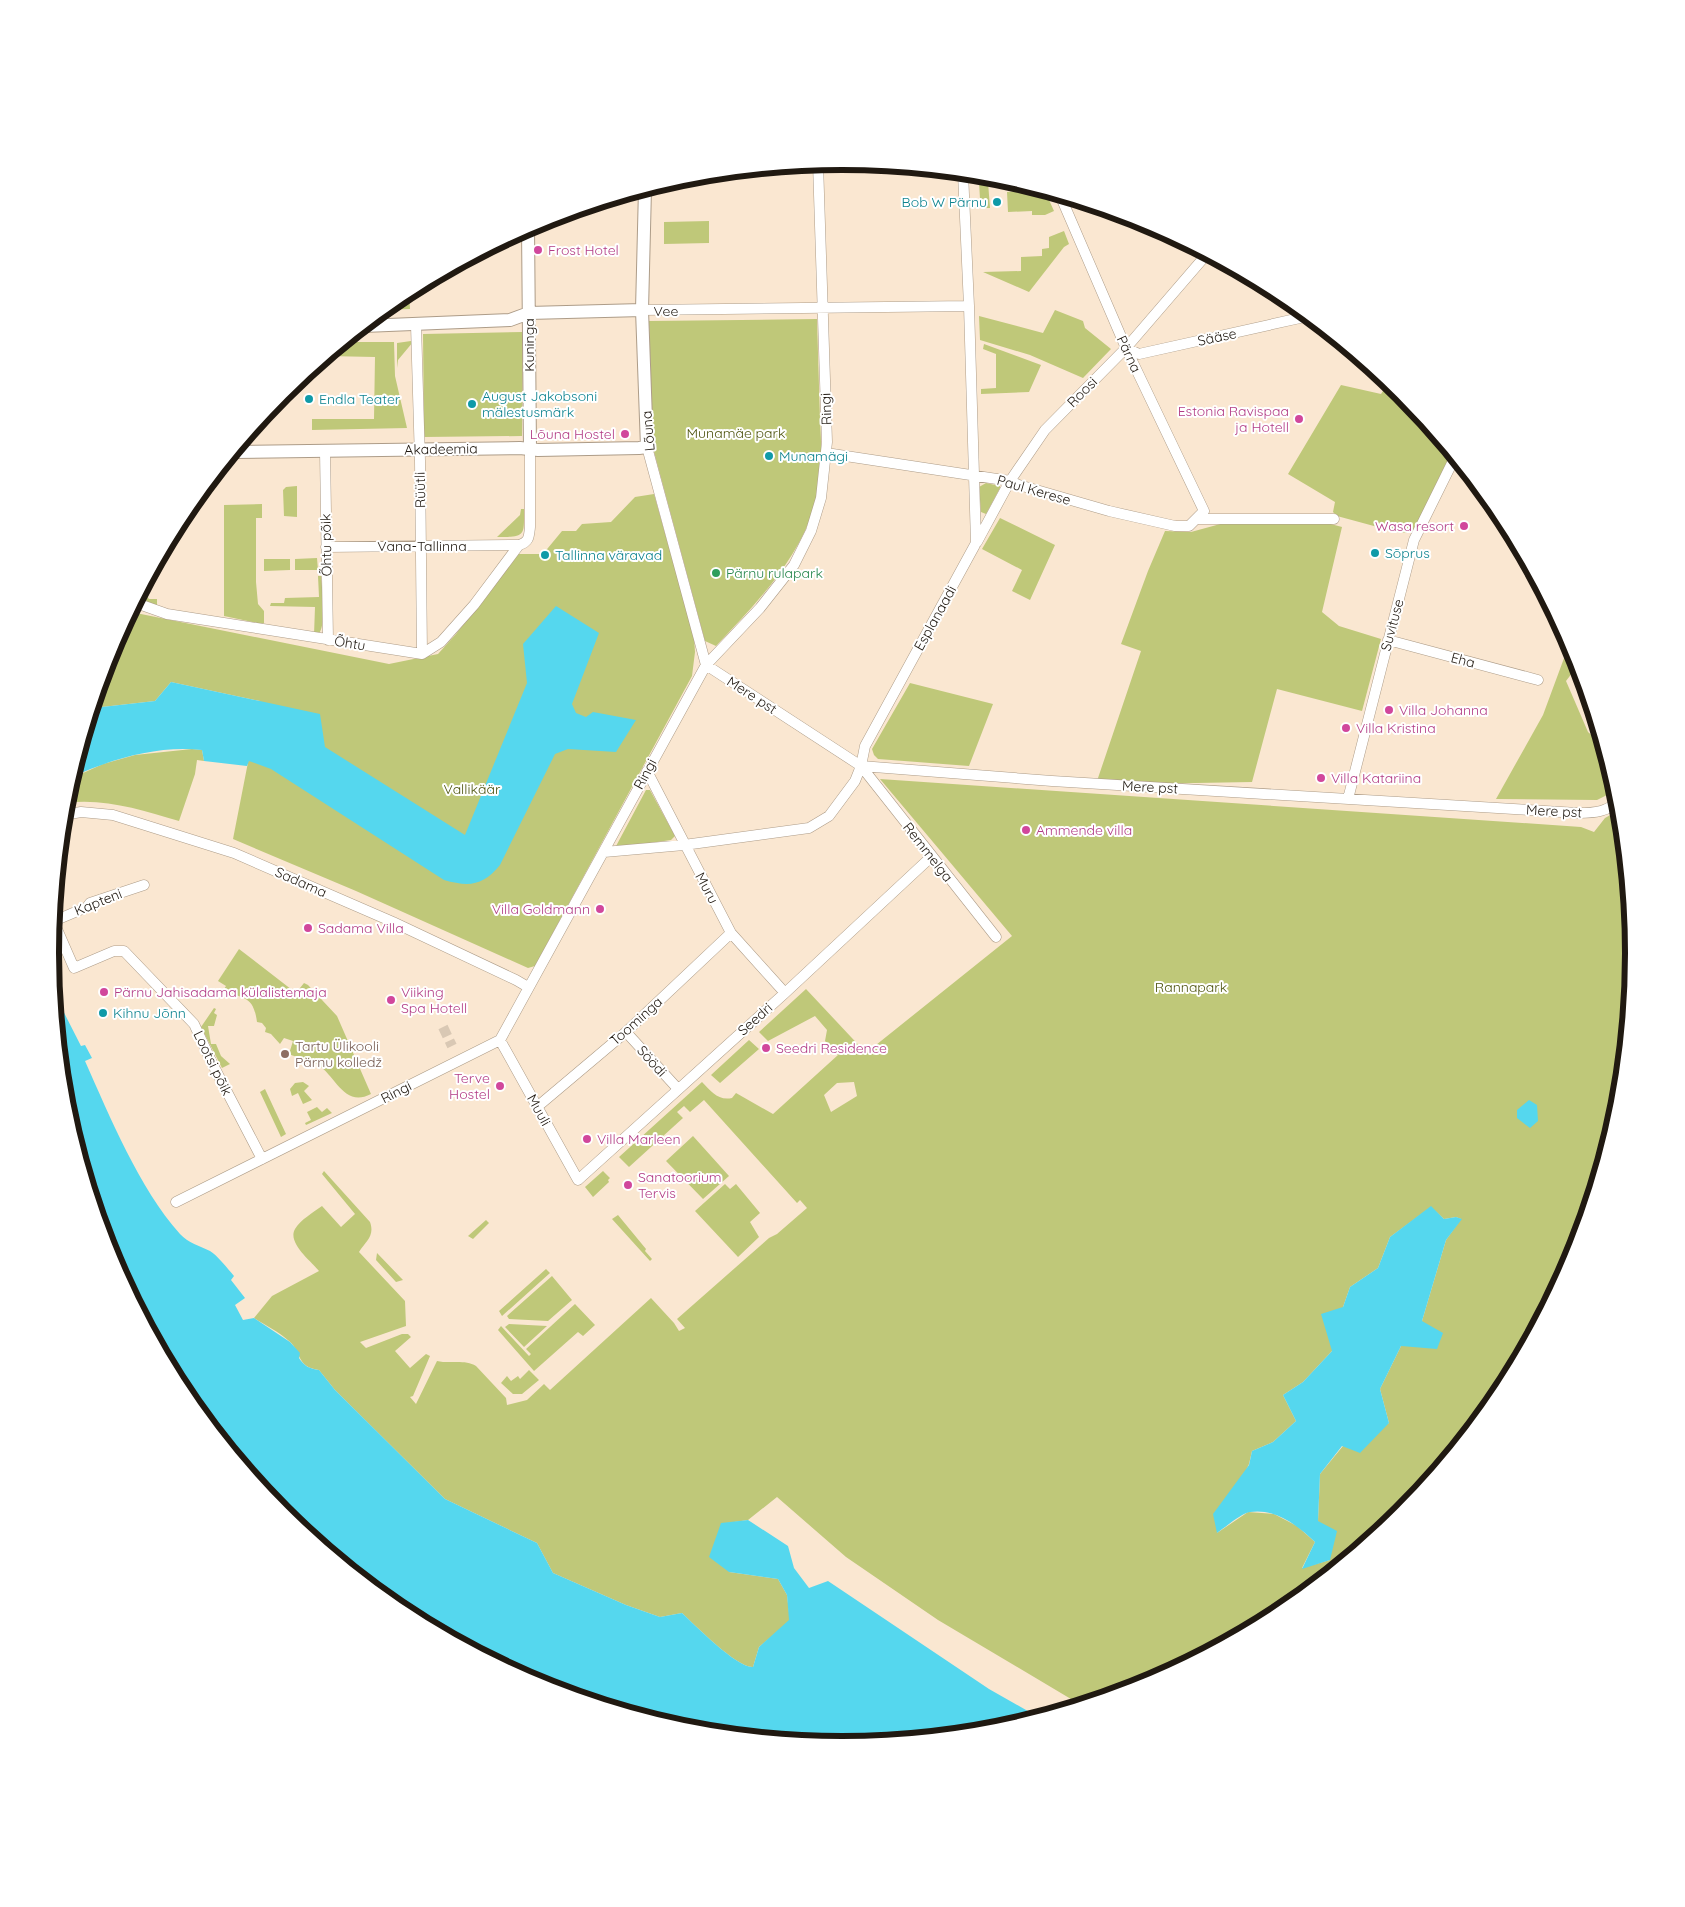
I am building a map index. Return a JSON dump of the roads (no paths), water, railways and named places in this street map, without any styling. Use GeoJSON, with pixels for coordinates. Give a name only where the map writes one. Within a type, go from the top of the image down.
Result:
{"type":"FeatureCollection","features":[{"type":"Feature","properties":{"kind":"street","name":"Ringi"},"geometry":{"type":"LineString","coordinates":[[176,1202],[500,1040],[706,665],[760,608],[794,565],[811,531],[821,498],[826,454],[818,170]]}},
{"type":"Feature","properties":{"kind":"street","name":"Esplanaadi"},"geometry":{"type":"LineString","coordinates":[[604,852],[684,845],[809,828],[829,816],[855,781],[861,766],[864,746],[976,543],[969,306],[962,179]]}},
{"type":"Feature","properties":{"kind":"street","name":"Lõuna"},"geometry":{"type":"LineString","coordinates":[[645,195],[642,310],[647,447],[706,665]]}},
{"type":"Feature","properties":{"kind":"street","name":"Pärna"},"geometry":{"type":"LineString","coordinates":[[1063,201],[1201,515]]}},
{"type":"Feature","properties":{"kind":"street","name":"Kuninga"},"geometry":{"type":"LineString","coordinates":[[518,546],[526,543],[529,538],[528,236]]}},
{"type":"Feature","properties":{"kind":"street","name":"Roosi"},"geometry":{"type":"LineString","coordinates":[[976,543],[1010,481],[1045,430],[1126,348],[1203,259]]}},
{"type":"Feature","properties":{"kind":"street","name":"Vee"},"geometry":{"type":"LineString","coordinates":[[374,326],[510,320],[529,313],[969,306]]}},
{"type":"Feature","properties":{"kind":"street","name":"Sääse"},"geometry":{"type":"LineString","coordinates":[[1126,348],[1139,354],[1300,318]]}},
{"type":"Feature","properties":{"kind":"street","name":"Rüütli"},"geometry":{"type":"LineString","coordinates":[[416,325],[422,654]]}},
{"type":"Feature","properties":{"kind":"street","name":"Akadeemia"},"geometry":{"type":"LineString","coordinates":[[241,452],[647,447]]}},
{"type":"Feature","properties":{"kind":"street","name":"Õhtu põik"},"geometry":{"type":"LineString","coordinates":[[325,451],[328,640]]}},
{"type":"Feature","properties":{"kind":"street","name":"Paul Kerese"},"geometry":{"type":"LineString","coordinates":[[826,454],[975,474],[1010,481],[1109,512],[1181,527],[1189,526],[1201,515],[1334,519]]}},
{"type":"Feature","properties":{"kind":"street","name":"Suvituse"},"geometry":{"type":"LineString","coordinates":[[1348,799],[1414,540],[1453,462]]}},
{"type":"Feature","properties":{"kind":"street","name":"Vana-Tallinna"},"geometry":{"type":"LineString","coordinates":[[326,547],[518,546]]}},
{"type":"Feature","properties":{"kind":"street"},"geometry":{"type":"LineString","coordinates":[[422,654],[441,642],[474,605],[518,546]]}},
{"type":"Feature","properties":{"kind":"street","name":"Õhtu"},"geometry":{"type":"LineString","coordinates":[[141,605],[167,614],[422,654]]}},
{"type":"Feature","properties":{"kind":"street","name":"Eha"},"geometry":{"type":"LineString","coordinates":[[1388,640],[1538,680]]}},
{"type":"Feature","properties":{"kind":"street","name":"Mere pst"},"geometry":{"type":"LineString","coordinates":[[706,665],[861,766],[1052,781],[1578,813],[1596,813],[1612,807]]}},
{"type":"Feature","properties":{"kind":"street","name":"Remmelga"},"geometry":{"type":"LineString","coordinates":[[861,766],[996,938]]}},
{"type":"Feature","properties":{"kind":"street","name":"Muru"},"geometry":{"type":"LineString","coordinates":[[647,772],[731,932],[785,993]]}},
{"type":"Feature","properties":{"kind":"street","name":"Sadama"},"geometry":{"type":"LineString","coordinates":[[72,813],[113,814],[234,852],[402,926],[516,980],[528,988]]}},
{"type":"Feature","properties":{"kind":"street","name":"Seedri"},"geometry":{"type":"LineString","coordinates":[[578,1180],[785,993],[931,857]]}},
{"type":"Feature","properties":{"kind":"street","name":"Kapteni"},"geometry":{"type":"LineString","coordinates":[[60,917],[87,907],[90,903],[144,885]]}},
{"type":"Feature","properties":{"kind":"street","name":"Toominga"},"geometry":{"type":"LineString","coordinates":[[537,1107],[626,1032],[731,932]]}},
{"type":"Feature","properties":{"kind":"street","name":"Lootsi põik"},"geometry":{"type":"LineString","coordinates":[[59,935],[74,968],[114,951],[124,951],[194,1024],[262,1159]]}},
{"type":"Feature","properties":{"kind":"street","name":"Söödi"},"geometry":{"type":"LineString","coordinates":[[626,1032],[678,1089]]}},
{"type":"Feature","properties":{"kind":"street","name":"Muuli"},"geometry":{"type":"LineString","coordinates":[[500,1040],[578,1180]]}},
{"type":"Feature","properties":{"kind":"water"},"geometry":{"type":"Polygon","coordinates":[[[556,606],[599,633],[572,704],[576,713],[586,717],[593,712],[636,720],[616,752],[568,749],[555,754],[500,865],[488,877],[475,883],[461,884],[444,880],[271,769],[249,761],[247,766],[204,761],[202,750],[169,750],[119,759],[80,774],[98,707],[155,701],[171,682],[320,714],[325,747],[465,835],[527,683],[523,644],[556,606]]]}},
{"type":"Feature","properties":{"kind":"water"},"geometry":{"type":"Polygon","coordinates":[[[60,1005],[81,1046],[85,1045],[92,1058],[85,1061],[126,1151],[151,1195],[165,1216],[183,1237],[213,1253],[234,1276],[231,1280],[245,1298],[235,1305],[243,1320],[254,1318],[290,1342],[300,1353],[299,1358],[303,1363],[310,1368],[319,1370],[335,1390],[445,1499],[537,1543],[553,1573],[626,1605],[660,1617],[682,1613],[727,1654],[737,1661],[753,1667],[759,1647],[789,1620],[787,1595],[778,1579],[729,1572],[709,1557],[721,1523],[748,1520],[788,1546],[794,1568],[809,1588],[828,1581],[989,1689],[1033,1714],[945,1731],[894,1736],[791,1736],[740,1731],[690,1722],[640,1711],[591,1696],[543,1678],[451,1632],[407,1605],[365,1575],[288,1508],[253,1470],[221,1431],[191,1389],[164,1345],[118,1253],[100,1205],[85,1156],[65,1056],[60,1005]]]}},
{"type":"Feature","properties":{"kind":"water"},"geometry":{"type":"Polygon","coordinates":[[[1529,1100],[1537,1105],[1538,1121],[1530,1128],[1517,1118],[1517,1110],[1529,1100]]]}},
{"type":"Feature","properties":{"kind":"water"},"geometry":{"type":"Polygon","coordinates":[[[1431,1206],[1444,1219],[1456,1217],[1462,1219],[1446,1240],[1422,1321],[1443,1333],[1437,1349],[1401,1346],[1380,1389],[1389,1423],[1360,1453],[1342,1446],[1320,1474],[1318,1521],[1337,1531],[1330,1560],[1302,1569],[1315,1542],[1293,1524],[1277,1515],[1259,1511],[1250,1512],[1217,1533],[1213,1514],[1249,1465],[1252,1451],[1273,1442],[1296,1421],[1283,1395],[1303,1382],[1332,1351],[1321,1314],[1343,1307],[1350,1287],[1378,1268],[1390,1237],[1431,1206]]]}},
{"type":"Feature","properties":{"kind":"tunnel"},"geometry":{"type":"LineString","coordinates":[[443,1027],[452,1046]]}},
{"type":"Feature","properties":{"kind":"place","name":"Bob W Pärnu"},"geometry":{"type":"Point","coordinates":[997,202]}},
{"type":"Feature","properties":{"kind":"place","name":"Frost Hotel"},"geometry":{"type":"Point","coordinates":[538,250]}},
{"type":"Feature","properties":{"kind":"place","name":"Endla Teater"},"geometry":{"type":"Point","coordinates":[309,399]}},
{"type":"Feature","properties":{"kind":"place","name":"August Jakobsoni mälestusmärk"},"geometry":{"type":"Point","coordinates":[472,404]}},
{"type":"Feature","properties":{"kind":"place","name":"Estonia Ravispaa ja Hotell"},"geometry":{"type":"Point","coordinates":[1299,419]}},
{"type":"Feature","properties":{"kind":"place","name":"Lõuna Hostel"},"geometry":{"type":"Point","coordinates":[625,434]}},
{"type":"Feature","properties":{"kind":"place","name":"Munamägi"},"geometry":{"type":"Point","coordinates":[769,456]}},
{"type":"Feature","properties":{"kind":"place","name":"Wasa resort"},"geometry":{"type":"Point","coordinates":[1464,526]}},
{"type":"Feature","properties":{"kind":"place","name":"Sõprus"},"geometry":{"type":"Point","coordinates":[1375,553]}},
{"type":"Feature","properties":{"kind":"place","name":"Tallinna väravad"},"geometry":{"type":"Point","coordinates":[545,555]}},
{"type":"Feature","properties":{"kind":"place","name":"Pärnu rulapark"},"geometry":{"type":"Point","coordinates":[716,573]}},
{"type":"Feature","properties":{"kind":"place","name":"Villa Johanna"},"geometry":{"type":"Point","coordinates":[1389,710]}},
{"type":"Feature","properties":{"kind":"place","name":"Villa Kristina"},"geometry":{"type":"Point","coordinates":[1346,728]}},
{"type":"Feature","properties":{"kind":"place","name":"Villa Katariina"},"geometry":{"type":"Point","coordinates":[1321,778]}},
{"type":"Feature","properties":{"kind":"place","name":"Ammende villa"},"geometry":{"type":"Point","coordinates":[1026,830]}},
{"type":"Feature","properties":{"kind":"place","name":"Villa Goldmann"},"geometry":{"type":"Point","coordinates":[600,909]}},
{"type":"Feature","properties":{"kind":"place","name":"Sadama Villa"},"geometry":{"type":"Point","coordinates":[308,928]}},
{"type":"Feature","properties":{"kind":"place","name":"Pärnu Jahisadama külalistemaja"},"geometry":{"type":"Point","coordinates":[104,992]}},
{"type":"Feature","properties":{"kind":"place","name":"Viiking Spa Hotell"},"geometry":{"type":"Point","coordinates":[391,1000]}},
{"type":"Feature","properties":{"kind":"place","name":"Kihnu Jõnn"},"geometry":{"type":"Point","coordinates":[103,1013]}},
{"type":"Feature","properties":{"kind":"place","name":"Seedri Residence"},"geometry":{"type":"Point","coordinates":[766,1048]}},
{"type":"Feature","properties":{"kind":"place","name":"Tartu Ülikooli Pärnu kolledž"},"geometry":{"type":"Point","coordinates":[285,1054]}},
{"type":"Feature","properties":{"kind":"place","name":"Terve Hostel"},"geometry":{"type":"Point","coordinates":[500,1086]}},
{"type":"Feature","properties":{"kind":"place","name":"Villa Marleen"},"geometry":{"type":"Point","coordinates":[587,1139]}},
{"type":"Feature","properties":{"kind":"place","name":"Sanatoorium Tervis"},"geometry":{"type":"Point","coordinates":[628,1185]}},
{"type":"Feature","properties":{"kind":"park label","name":"Munamäe park"},"geometry":{"type":"Point","coordinates":[736,433]}},
{"type":"Feature","properties":{"kind":"park label","name":"Vallikäär"},"geometry":{"type":"Point","coordinates":[472,789]}},
{"type":"Feature","properties":{"kind":"park label","name":"Rannapark"},"geometry":{"type":"Point","coordinates":[1191,987]}}]}
